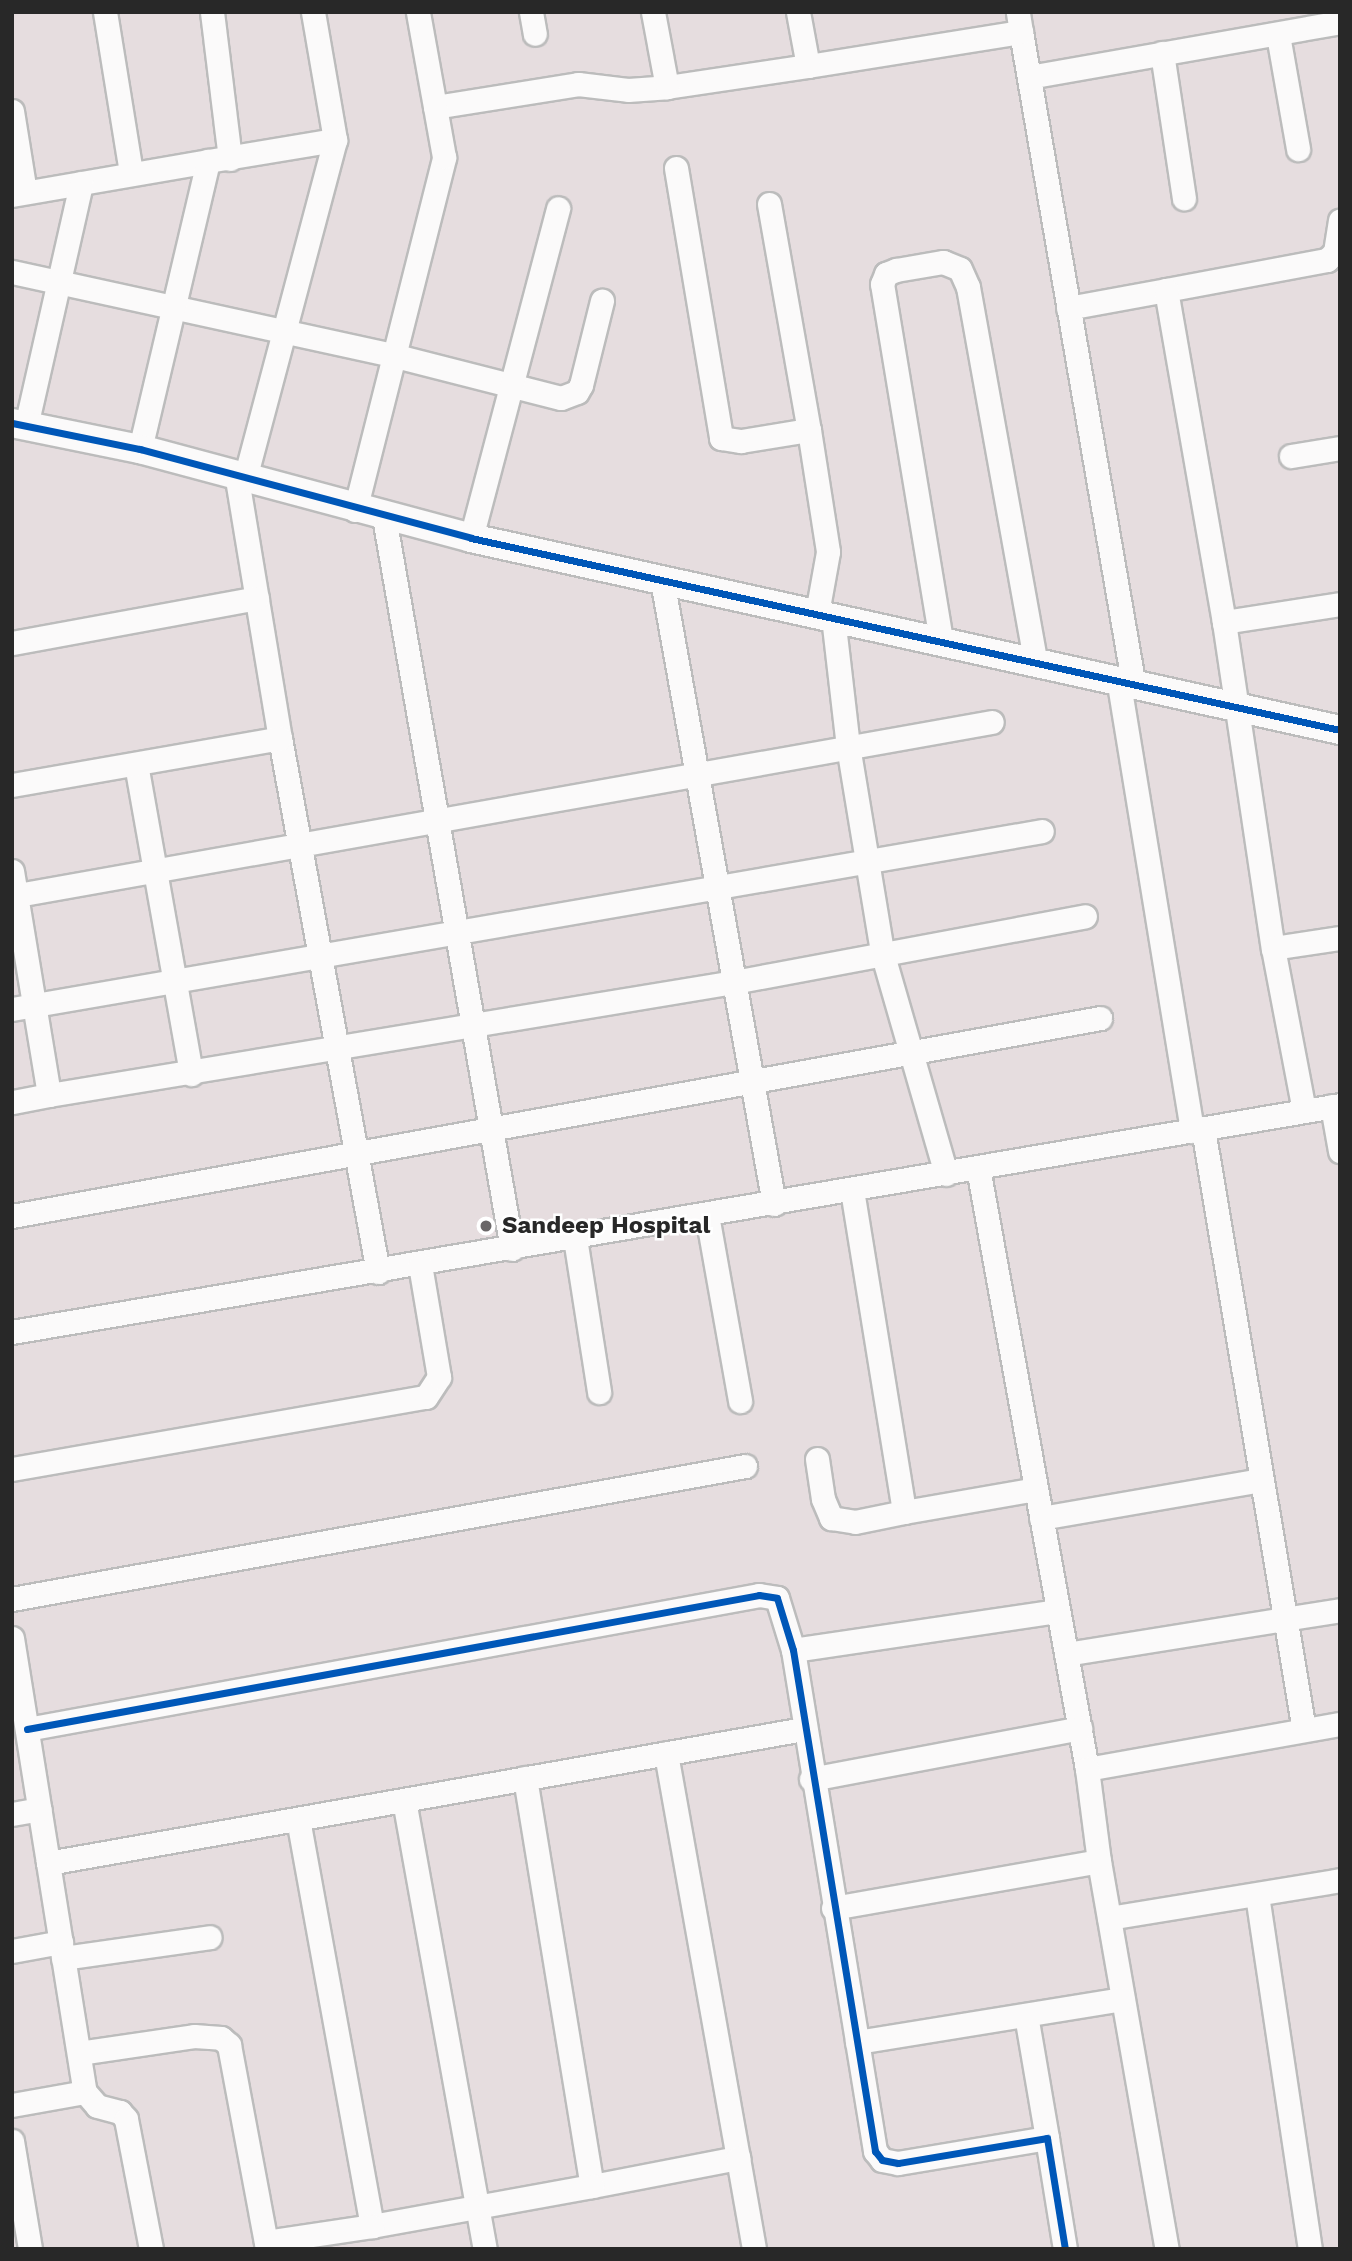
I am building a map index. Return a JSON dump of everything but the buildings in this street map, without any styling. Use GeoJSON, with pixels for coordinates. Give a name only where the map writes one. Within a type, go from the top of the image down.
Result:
{"type":"FeatureCollection","features":[{"type":"Feature","properties":{"kind":"street"},"geometry":{"type":"LineString","coordinates":[[105,12],[131,173]]}},
{"type":"Feature","properties":{"kind":"street"},"geometry":{"type":"LineString","coordinates":[[140,449],[173,309],[219,160],[212,12]]}},
{"type":"Feature","properties":{"kind":"street"},"geometry":{"type":"LineString","coordinates":[[313,12],[335,140],[241,480],[280,738],[302,842],[378,1272]]}},
{"type":"Feature","properties":{"kind":"street"},"geometry":{"type":"LineString","coordinates":[[355,510],[396,356],[444,157],[418,12]]}},
{"type":"Feature","properties":{"kind":"street"},"geometry":{"type":"LineString","coordinates":[[653,12],[667,86]]}},
{"type":"Feature","properties":{"kind":"street"},"geometry":{"type":"LineString","coordinates":[[798,12],[808,66]]}},
{"type":"Feature","properties":{"kind":"street"},"geometry":{"type":"LineString","coordinates":[[435,107],[578,84],[628,90],[808,66],[1020,22],[1198,1130],[1262,1480],[1304,1730]]}},
{"type":"Feature","properties":{"kind":"street"},"geometry":{"type":"LineString","coordinates":[[1029,77],[1340,22]]}},
{"type":"Feature","properties":{"kind":"street"},"geometry":{"type":"LineString","coordinates":[[1278,35],[1298,149]]}},
{"type":"Feature","properties":{"kind":"street"},"geometry":{"type":"LineString","coordinates":[[1162,53],[1184,198]]}},
{"type":"Feature","properties":{"kind":"street"},"geometry":{"type":"LineString","coordinates":[[12,111],[18,194],[335,140]]}},
{"type":"Feature","properties":{"kind":"street"},"geometry":{"type":"LineString","coordinates":[[676,168],[721,438],[741,441],[809,430]]}},
{"type":"Feature","properties":{"kind":"street"},"geometry":{"type":"LineString","coordinates":[[81,183],[61,282],[19,425],[140,449],[241,480],[471,538],[1126,679],[1340,730]]}},
{"type":"Feature","properties":{"kind":"street"},"geometry":{"type":"LineString","coordinates":[[769,204],[828,552],[825,615],[882,952],[946,1174]]}},
{"type":"Feature","properties":{"kind":"street"},"geometry":{"type":"LineString","coordinates":[[471,538],[558,208]]}},
{"type":"Feature","properties":{"kind":"street"},"geometry":{"type":"LineString","coordinates":[[1068,308],[1327,260],[1335,252],[1340,220]]}},
{"type":"Feature","properties":{"kind":"street"},"geometry":{"type":"LineString","coordinates":[[941,640],[882,284],[886,274],[896,270],[943,262],[960,269],[968,287],[1035,660]]}},
{"type":"Feature","properties":{"kind":"street"},"geometry":{"type":"LineString","coordinates":[[12,272],[281,334],[396,356],[510,388],[561,398],[577,392],[601,301]]}},
{"type":"Feature","properties":{"kind":"street"},"geometry":{"type":"LineString","coordinates":[[1166,290],[1224,622],[1273,948],[1304,1111]]}},
{"type":"Feature","properties":{"kind":"street"},"geometry":{"type":"LineString","coordinates":[[1291,456],[1340,448]]}},
{"type":"Feature","properties":{"kind":"street"},"geometry":{"type":"LineString","coordinates":[[384,517],[512,1250]]}},
{"type":"Feature","properties":{"kind":"street"},"geometry":{"type":"LineString","coordinates":[[662,580],[774,1204]]}},
{"type":"Feature","properties":{"kind":"street"},"geometry":{"type":"LineString","coordinates":[[12,643],[257,598]]}},
{"type":"Feature","properties":{"kind":"street"},"geometry":{"type":"LineString","coordinates":[[1224,622],[1340,604]]}},
{"type":"Feature","properties":{"kind":"street"},"geometry":{"type":"LineString","coordinates":[[14,896],[302,842],[437,822],[697,777],[848,746],[992,722]]}},
{"type":"Feature","properties":{"kind":"street"},"geometry":{"type":"LineString","coordinates":[[12,785],[280,738]]}},
{"type":"Feature","properties":{"kind":"street"},"geometry":{"type":"LineString","coordinates":[[136,764],[191,1074]]}},
{"type":"Feature","properties":{"kind":"street"},"geometry":{"type":"LineString","coordinates":[[23,1007],[1042,831]]}},
{"type":"Feature","properties":{"kind":"street"},"geometry":{"type":"LineString","coordinates":[[12,871],[23,1007],[49,1095]]}},
{"type":"Feature","properties":{"kind":"street"},"geometry":{"type":"LineString","coordinates":[[12,1102],[339,1050],[472,1022],[734,982],[882,952],[1085,916]]}},
{"type":"Feature","properties":{"kind":"street"},"geometry":{"type":"LineString","coordinates":[[1273,948],[1340,937]]}},
{"type":"Feature","properties":{"kind":"street"},"geometry":{"type":"LineString","coordinates":[[12,1216],[490,1125],[752,1082],[1100,1018]]}},
{"type":"Feature","properties":{"kind":"street"},"geometry":{"type":"LineString","coordinates":[[12,1332],[512,1250],[1336,1106],[1340,1151]]}},
{"type":"Feature","properties":{"kind":"street"},"geometry":{"type":"LineString","coordinates":[[978,1168],[1080,1727],[1099,1861],[1167,2249]]}},
{"type":"Feature","properties":{"kind":"street"},"geometry":{"type":"LineString","coordinates":[[852,1190],[905,1512]]}},
{"type":"Feature","properties":{"kind":"street"},"geometry":{"type":"LineString","coordinates":[[707,1215],[740,1401]]}},
{"type":"Feature","properties":{"kind":"street"},"geometry":{"type":"LineString","coordinates":[[575,1238],[599,1392]]}},
{"type":"Feature","properties":{"kind":"street"},"geometry":{"type":"LineString","coordinates":[[12,1469],[426,1397],[439,1377],[420,1265]]}},
{"type":"Feature","properties":{"kind":"street"},"geometry":{"type":"LineString","coordinates":[[817,1459],[831,1518],[855,1522],[1036,1489]]}},
{"type":"Feature","properties":{"kind":"street"},"geometry":{"type":"LineString","coordinates":[[12,1599],[745,1466]]}},
{"type":"Feature","properties":{"kind":"street"},"geometry":{"type":"LineString","coordinates":[[1041,1518],[1262,1480]]}},
{"type":"Feature","properties":{"kind":"street"},"geometry":{"type":"LineString","coordinates":[[27,1729],[759,1595],[777,1598],[782,1605],[793,1650],[811,1779],[873,2146],[883,2160],[909,2162],[1047,2138]]}},
{"type":"Feature","properties":{"kind":"street"},"geometry":{"type":"LineString","coordinates":[[1066,1654],[1340,1610]]}},
{"type":"Feature","properties":{"kind":"street"},"geometry":{"type":"LineString","coordinates":[[793,1650],[1058,1611]]}},
{"type":"Feature","properties":{"kind":"street"},"geometry":{"type":"LineString","coordinates":[[12,1638],[15,1677],[27,1729],[85,2092],[97,2106],[120,2112],[126,2119],[151,2249]]}},
{"type":"Feature","properties":{"kind":"street"},"geometry":{"type":"LineString","coordinates":[[1087,1769],[1340,1724]]}},
{"type":"Feature","properties":{"kind":"street"},"geometry":{"type":"LineString","coordinates":[[811,1779],[1080,1727]]}},
{"type":"Feature","properties":{"kind":"street"},"geometry":{"type":"LineString","coordinates":[[48,1863],[803,1729]]}},
{"type":"Feature","properties":{"kind":"street"},"geometry":{"type":"LineString","coordinates":[[666,1753],[754,2249]]}},
{"type":"Feature","properties":{"kind":"street"},"geometry":{"type":"LineString","coordinates":[[524,1778],[592,2186]]}},
{"type":"Feature","properties":{"kind":"street"},"geometry":{"type":"LineString","coordinates":[[404,1800],[485,2249]]}},
{"type":"Feature","properties":{"kind":"street"},"geometry":{"type":"LineString","coordinates":[[12,1814],[40,1809]]}},
{"type":"Feature","properties":{"kind":"street"},"geometry":{"type":"LineString","coordinates":[[298,1819],[372,2226]]}},
{"type":"Feature","properties":{"kind":"street"},"geometry":{"type":"LineString","coordinates":[[834,1908],[1099,1861]]}},
{"type":"Feature","properties":{"kind":"street"},"geometry":{"type":"LineString","coordinates":[[1109,1918],[1340,1880]]}},
{"type":"Feature","properties":{"kind":"street"},"geometry":{"type":"LineString","coordinates":[[1257,1895],[1310,2249]]}},
{"type":"Feature","properties":{"kind":"street"},"geometry":{"type":"LineString","coordinates":[[12,1951],[62,1950],[210,1937]]}},
{"type":"Feature","properties":{"kind":"street"},"geometry":{"type":"LineString","coordinates":[[856,2042],[1123,1999]]}},
{"type":"Feature","properties":{"kind":"street"},"geometry":{"type":"LineString","coordinates":[[1026,2015],[1065,2249]]}},
{"type":"Feature","properties":{"kind":"street"},"geometry":{"type":"LineString","coordinates":[[79,2053],[194,2036],[221,2038],[229,2045],[267,2246],[738,2158]]}},
{"type":"Feature","properties":{"kind":"street"},"geometry":{"type":"LineString","coordinates":[[12,2105],[85,2092]]}},
{"type":"Feature","properties":{"kind":"street"},"geometry":{"type":"LineString","coordinates":[[12,2141],[30,2249]]}},
{"type":"Feature","properties":{"kind":"cycle path"},"geometry":{"type":"LineString","coordinates":[[12,423],[140,449],[471,538],[1340,730]]}},
{"type":"Feature","properties":{"kind":"cycle path"},"geometry":{"type":"LineString","coordinates":[[27,1729],[759,1595],[777,1598],[793,1650],[875,2151],[882,2160],[898,2163],[1047,2138],[1065,2249]]}},
{"type":"Feature","properties":{"kind":"place","name":"Sandeep Hospital"},"geometry":{"type":"Point","coordinates":[486,1226]}}]}
